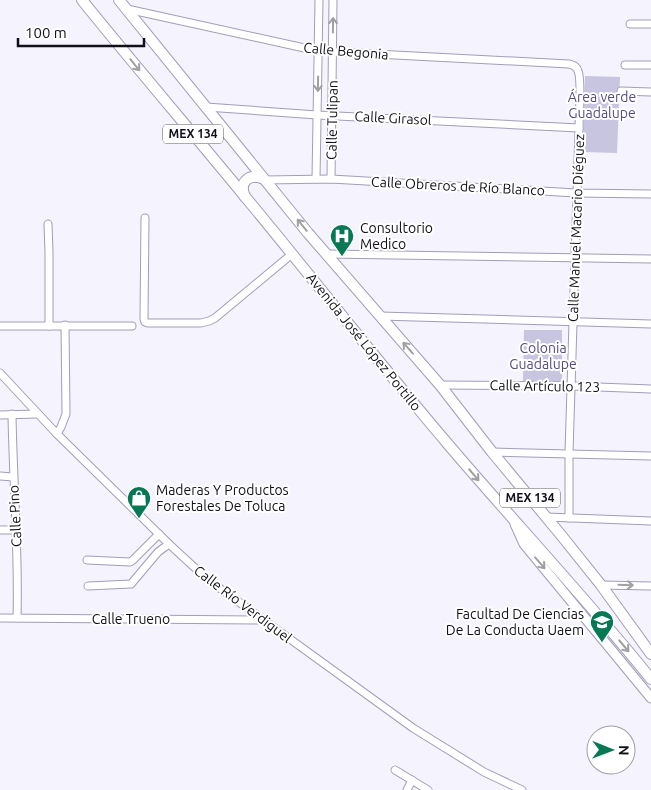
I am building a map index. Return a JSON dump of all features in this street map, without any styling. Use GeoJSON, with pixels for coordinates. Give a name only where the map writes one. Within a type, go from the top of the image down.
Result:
{"type":"FeatureCollection","features":[{"type":"Feature","properties":{"kind":"main road","name":"Avenida José López Portillo"},"geometry":{"type":"LineString","coordinates":[[82,0],[442,438],[514,522],[606,624],[651,679]]}},
{"type":"Feature","properties":{"kind":"main road","name":"Avenida José López Portillo"},"geometry":{"type":"LineString","coordinates":[[119,0],[308,233],[440,385],[492,452],[601,584],[651,654]]}},
{"type":"Feature","properties":{"kind":"main road"},"geometry":{"type":"LineString","coordinates":[[245,197],[243,190],[244,183],[247,180],[257,176],[265,180]]}},
{"type":"Feature","properties":{"kind":"street","name":"Calle Tulipan"},"geometry":{"type":"LineString","coordinates":[[316,179],[319,0]]}},
{"type":"Feature","properties":{"kind":"street","name":"Calle Tulipan"},"geometry":{"type":"LineString","coordinates":[[331,179],[333,0]]}},
{"type":"Feature","properties":{"kind":"street","name":"Calle Begonia"},"geometry":{"type":"LineString","coordinates":[[127,9],[318,51],[569,64]]}},
{"type":"Feature","properties":{"kind":"street"},"geometry":{"type":"LineString","coordinates":[[630,24],[651,24]]}},
{"type":"Feature","properties":{"kind":"street","name":"Calle Manuel Macario Diéguez"},"geometry":{"type":"LineString","coordinates":[[569,64],[574,65],[578,69],[579,74],[569,518]]}},
{"type":"Feature","properties":{"kind":"street"},"geometry":{"type":"LineString","coordinates":[[625,65],[651,65]]}},
{"type":"Feature","properties":{"kind":"street"},"geometry":{"type":"LineString","coordinates":[[622,91],[651,92]]}},
{"type":"Feature","properties":{"kind":"street","name":"Calle Girasol"},"geometry":{"type":"LineString","coordinates":[[206,108],[579,128]]}},
{"type":"Feature","properties":{"kind":"street","name":"Calle Obreros de Río Blanco"},"geometry":{"type":"LineString","coordinates":[[265,180],[331,179],[576,192],[651,194]]}},
{"type":"Feature","properties":{"kind":"street"},"geometry":{"type":"LineString","coordinates":[[145,218],[144,319],[148,323],[201,323],[209,321],[292,254]]}},
{"type":"Feature","properties":{"kind":"street"},"geometry":{"type":"LineString","coordinates":[[48,224],[49,326]]}},
{"type":"Feature","properties":{"kind":"street"},"geometry":{"type":"LineString","coordinates":[[328,254],[651,259]]}},
{"type":"Feature","properties":{"kind":"street"},"geometry":{"type":"LineString","coordinates":[[380,316],[651,324]]}},
{"type":"Feature","properties":{"kind":"street"},"geometry":{"type":"LineString","coordinates":[[0,326],[132,326]]}},
{"type":"Feature","properties":{"kind":"street"},"geometry":{"type":"LineString","coordinates":[[57,434],[66,414],[65,326]]}},
{"type":"Feature","properties":{"kind":"street","name":"Calle Río Verdiguel"},"geometry":{"type":"LineString","coordinates":[[0,373],[3,379],[57,434],[207,579],[414,728],[484,772],[522,790]]}},
{"type":"Feature","properties":{"kind":"street","name":"Calle Artículo 123"},"geometry":{"type":"LineString","coordinates":[[440,385],[572,386],[651,389]]}},
{"type":"Feature","properties":{"kind":"street"},"geometry":{"type":"LineString","coordinates":[[0,414],[37,414]]}},
{"type":"Feature","properties":{"kind":"street","name":"Calle Pino"},"geometry":{"type":"LineString","coordinates":[[12,414],[18,583],[17,618]]}},
{"type":"Feature","properties":{"kind":"street"},"geometry":{"type":"LineString","coordinates":[[492,452],[651,456]]}},
{"type":"Feature","properties":{"kind":"street"},"geometry":{"type":"LineString","coordinates":[[0,476],[13,477]]}},
{"type":"Feature","properties":{"kind":"street"},"geometry":{"type":"LineString","coordinates":[[546,517],[651,521]]}},
{"type":"Feature","properties":{"kind":"street"},"geometry":{"type":"LineString","coordinates":[[514,522],[524,544],[651,698]]}},
{"type":"Feature","properties":{"kind":"street"},"geometry":{"type":"LineString","coordinates":[[0,530],[16,530]]}},
{"type":"Feature","properties":{"kind":"street"},"geometry":{"type":"LineString","coordinates":[[87,560],[130,562],[159,534]]}},
{"type":"Feature","properties":{"kind":"street"},"geometry":{"type":"LineString","coordinates":[[88,586],[131,584],[158,552],[169,544]]}},
{"type":"Feature","properties":{"kind":"street"},"geometry":{"type":"LineString","coordinates":[[601,584],[651,586]]}},
{"type":"Feature","properties":{"kind":"street","name":"Calle Trueno"},"geometry":{"type":"LineString","coordinates":[[0,618],[263,620]]}},
{"type":"Feature","properties":{"kind":"street"},"geometry":{"type":"LineString","coordinates":[[395,770],[428,790]]}},
{"type":"Feature","properties":{"kind":"street"},"geometry":{"type":"LineString","coordinates":[[407,790],[412,780]]}},
{"type":"Feature","properties":{"kind":"green space","name":"Área verde Guadalupe"},"geometry":{"type":"Polygon","coordinates":[[[585,76],[620,77],[617,153],[583,152],[585,76]]]}},
{"type":"Feature","properties":{"kind":"green space","name":"Colonia Guadalupe"},"geometry":{"type":"Polygon","coordinates":[[[524,330],[562,330],[562,382],[523,381],[524,330]]]}},
{"type":"Feature","properties":{"kind":"place","name":"Consultorio Medico"},"geometry":{"type":"Point","coordinates":[342,257]}},
{"type":"Feature","properties":{"kind":"place","name":"Maderas Y Productos Forestales De Toluca"},"geometry":{"type":"Point","coordinates":[139,519]}},
{"type":"Feature","properties":{"kind":"place","name":"Facultad De Ciencias De La Conducta Uaem"},"geometry":{"type":"Point","coordinates":[602,643]}}]}
